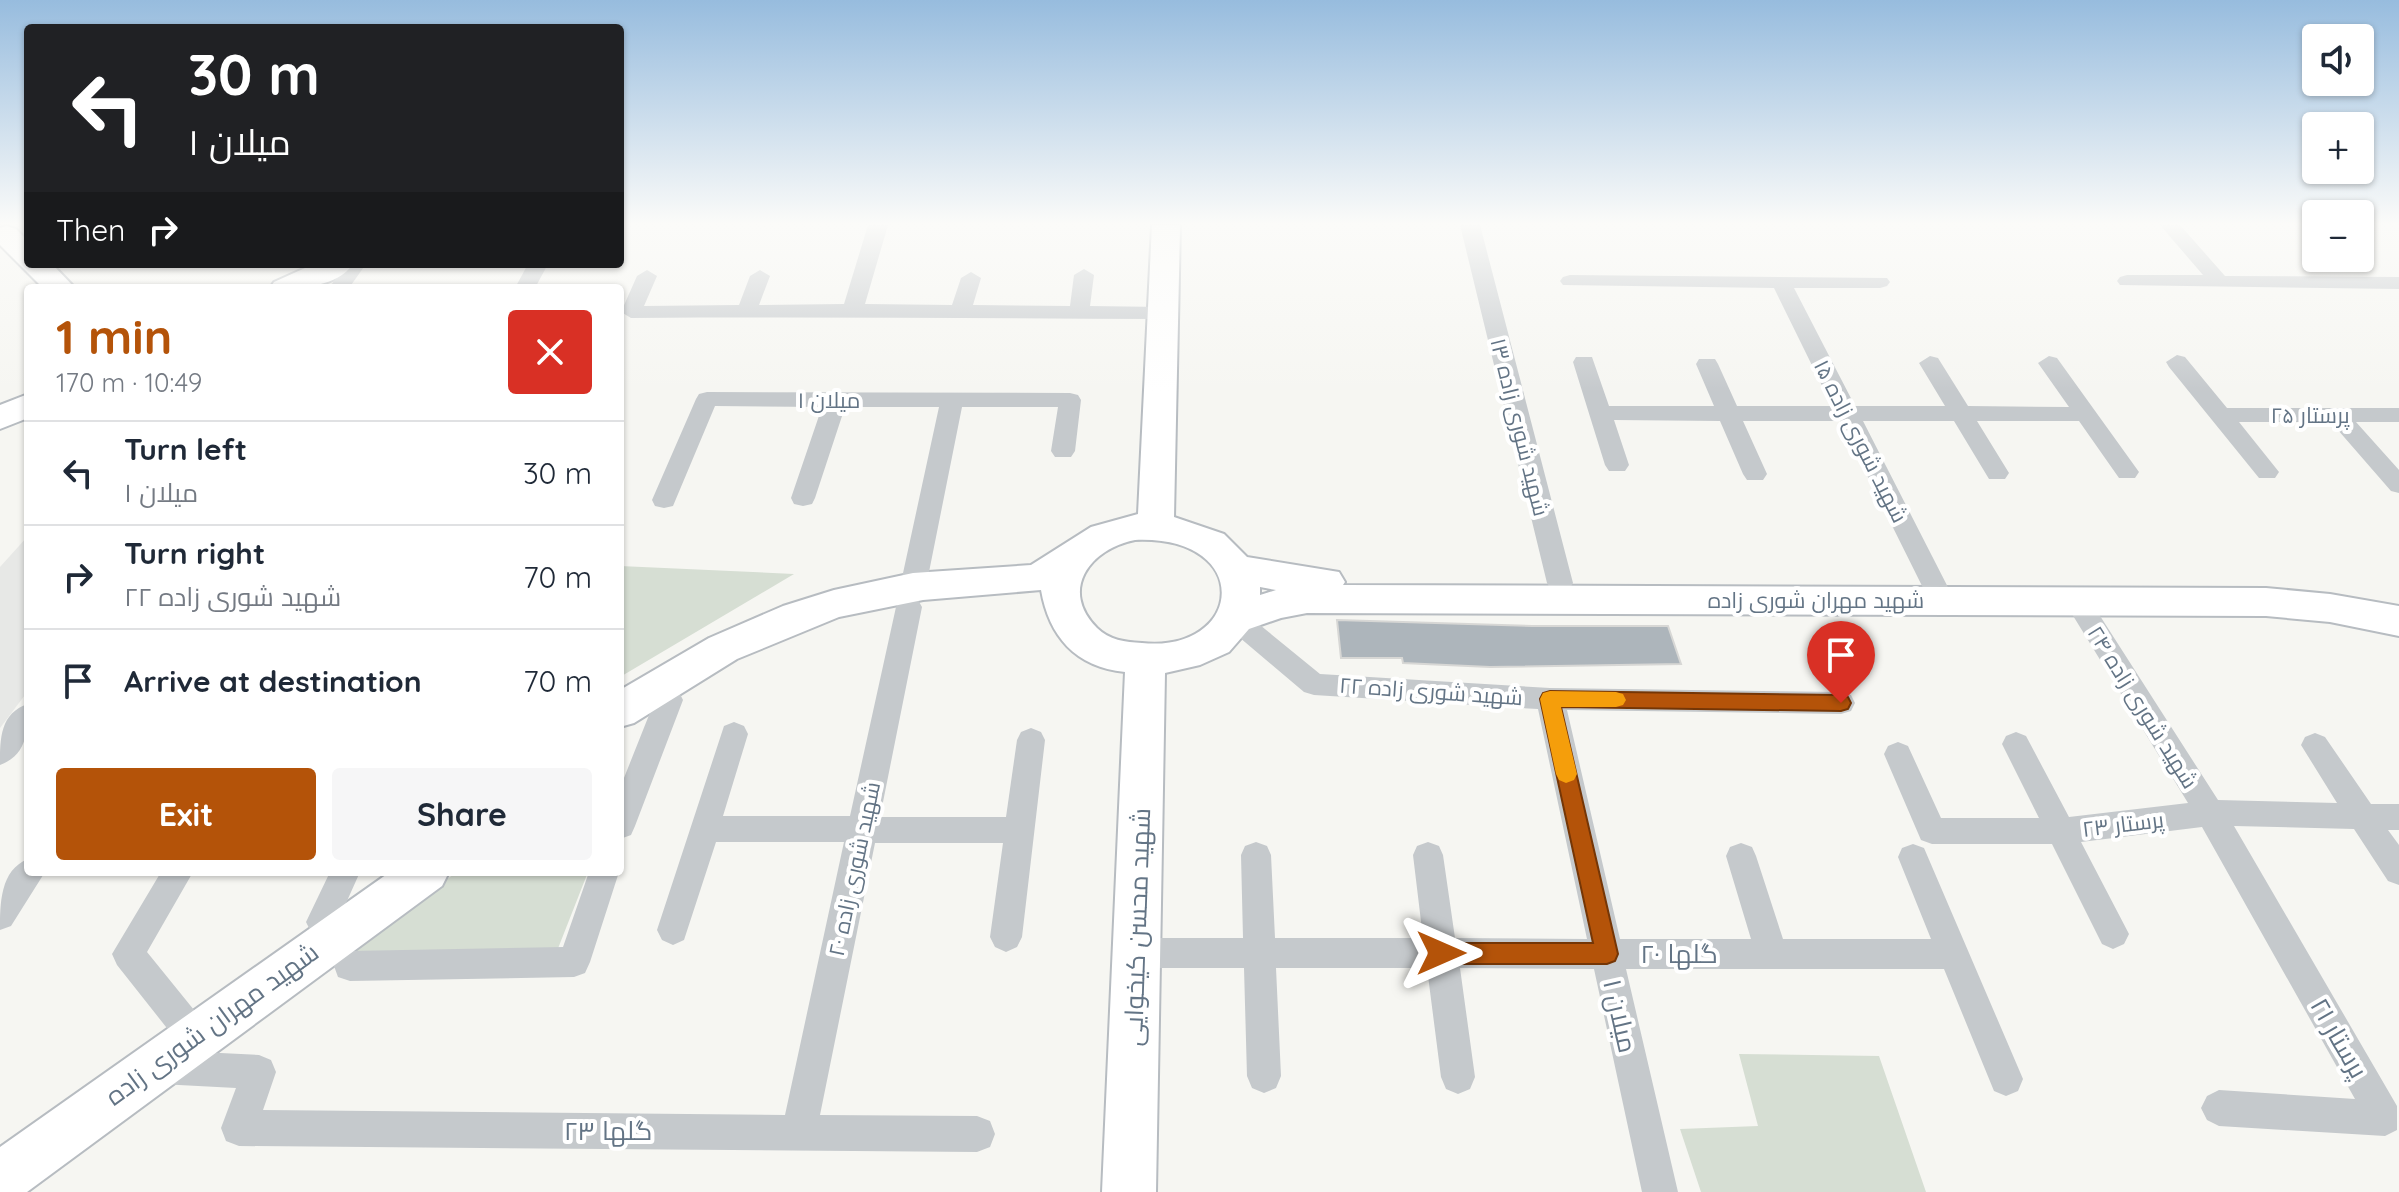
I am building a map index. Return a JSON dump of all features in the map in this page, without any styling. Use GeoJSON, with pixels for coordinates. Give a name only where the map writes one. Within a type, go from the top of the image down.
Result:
{"type":"FeatureCollection","features":[{"type":"Feature","properties":{"kind":"street"},"geometry":{"type":"LineString","coordinates":[[645,281],[631,312],[853,310],[1163,313]]}},
{"type":"Feature","properties":{"kind":"street"},"geometry":{"type":"LineString","coordinates":[[747,310],[758,281]]}},
{"type":"Feature","properties":{"kind":"street"},"geometry":{"type":"LineString","coordinates":[[853,310],[862,281]]}},
{"type":"Feature","properties":{"kind":"street"},"geometry":{"type":"LineString","coordinates":[[960,313],[970,281]]}},
{"type":"Feature","properties":{"kind":"street"},"geometry":{"type":"LineString","coordinates":[[1079,313],[1083,281]]}},
{"type":"Feature","properties":{"kind":"street"},"geometry":{"type":"LineString","coordinates":[[1156,526],[1164,281]]}},
{"type":"Feature","properties":{"kind":"street","name":"شهید شوری زاده ۱۳"},"geometry":{"type":"LineString","coordinates":[[1484,281],[1562,591]]}},
{"type":"Feature","properties":{"kind":"street"},"geometry":{"type":"LineString","coordinates":[[1570,281],[1880,282]]}},
{"type":"Feature","properties":{"kind":"street"},"geometry":{"type":"LineString","coordinates":[[2127,281],[2399,283]]}},
{"type":"Feature","properties":{"kind":"street","name":"شهید شوری زاده ۱۵"},"geometry":{"type":"LineString","coordinates":[[1781,282],[1937,592]]}},
{"type":"Feature","properties":{"kind":"street"},"geometry":{"type":"LineString","coordinates":[[1584,362],[1617,465]]}},
{"type":"Feature","properties":{"kind":"street"},"geometry":{"type":"LineString","coordinates":[[2177,362],[2267,472]]}},
{"type":"Feature","properties":{"kind":"street"},"geometry":{"type":"LineString","coordinates":[[1930,363],[1997,473]]}},
{"type":"Feature","properties":{"kind":"street"},"geometry":{"type":"LineString","coordinates":[[2049,363],[2127,472]]}},
{"type":"Feature","properties":{"kind":"street"},"geometry":{"type":"LineString","coordinates":[[1707,364],[1755,474]]}},
{"type":"Feature","properties":{"kind":"street","name":"میلان ۱"},"geometry":{"type":"LineString","coordinates":[[664,500],[707,399],[1070,400],[1063,451]]}},
{"type":"Feature","properties":{"kind":"street"},"geometry":{"type":"LineString","coordinates":[[803,498],[836,400]]}},
{"type":"Feature","properties":{"kind":"street","name":"شهید شوری زاده ۲۰"},"geometry":{"type":"LineString","coordinates":[[799,1132],[952,400]]}},
{"type":"Feature","properties":{"kind":"street"},"geometry":{"type":"LineString","coordinates":[[0,418],[24,407]]}},
{"type":"Feature","properties":{"kind":"street"},"geometry":{"type":"LineString","coordinates":[[1600,413],[2086,414]]}},
{"type":"Feature","properties":{"kind":"street","name":"پرستار ۲۵"},"geometry":{"type":"LineString","coordinates":[[2220,415],[2399,415]]}},
{"type":"Feature","properties":{"kind":"street"},"geometry":{"type":"LineString","coordinates":[[2337,415],[2399,485]]}},
{"type":"Feature","properties":{"kind":"street"},"geometry":{"type":"LineString","coordinates":[[624,708],[697,662],[766,627],[840,601],[911,597],[1032,578],[1070,563],[1092,543],[1122,530],[1156,526],[1189,532],[1217,546],[1236,568],[1242,593],[1235,619],[1214,642],[1182,657],[1145,662],[1109,655],[1080,638],[1063,615],[1059,588],[1070,563]]}},
{"type":"Feature","properties":{"kind":"street","name":"شهید مهران شوری زاده"},"geometry":{"type":"LineString","coordinates":[[1236,568],[1302,582],[1562,591],[1937,592],[2255,584],[2321,591],[2399,605]]}},
{"type":"Feature","properties":{"kind":"street","name":"شهید مهران شوری زاده"},"geometry":{"type":"LineString","coordinates":[[1235,619],[1277,604],[1307,599],[1562,591]]}},
{"type":"Feature","properties":{"kind":"street","name":"شهید مهران شوری زاده"},"geometry":{"type":"LineString","coordinates":[[1937,592],[2077,601],[2266,602],[2330,608],[2399,621]]}},
{"type":"Feature","properties":{"kind":"street"},"geometry":{"type":"LineString","coordinates":[[624,732],[669,700],[774,644],[911,597],[1025,602],[1063,615]]}},
{"type":"Feature","properties":{"kind":"street","name":"شهید شوری زاده ۲۴"},"geometry":{"type":"LineString","coordinates":[[2077,601],[2210,813]]}},
{"type":"Feature","properties":{"kind":"street","name":"شهید شوری زاده ۲۲"},"geometry":{"type":"LineString","coordinates":[[1235,619],[1314,684],[1550,699],[1841,703]]}},
{"type":"Feature","properties":{"kind":"street","name":"شهید محسن کیخوایی"},"geometry":{"type":"LineString","coordinates":[[1129,1192],[1145,662]]}},
{"type":"Feature","properties":{"kind":"street","name":"میلان ۱"},"geometry":{"type":"LineString","coordinates":[[1550,699],[1660,1192]]}},
{"type":"Feature","properties":{"kind":"street"},"geometry":{"type":"LineString","coordinates":[[624,816],[669,700]]}},
{"type":"Feature","properties":{"kind":"street"},"geometry":{"type":"LineString","coordinates":[[0,753],[24,720]]}},
{"type":"Feature","properties":{"kind":"street"},"geometry":{"type":"LineString","coordinates":[[673,930],[734,734]]}},
{"type":"Feature","properties":{"kind":"street"},"geometry":{"type":"LineString","coordinates":[[1006,937],[1031,740]]}},
{"type":"Feature","properties":{"kind":"street"},"geometry":{"type":"LineString","coordinates":[[2016,744],[2113,934]]}},
{"type":"Feature","properties":{"kind":"street"},"geometry":{"type":"LineString","coordinates":[[2315,745],[2399,871]]}},
{"type":"Feature","properties":{"kind":"street","name":"پرستار ۲۳"},"geometry":{"type":"LineString","coordinates":[[1898,754],[1932,831],[2061,831],[2210,813],[2399,817]]}},
{"type":"Feature","properties":{"kind":"street","name":"پرستار ۲۱"},"geometry":{"type":"LineString","coordinates":[[2210,813],[2385,1118],[2219,1108]]}},
{"type":"Feature","properties":{"kind":"street"},"geometry":{"type":"LineString","coordinates":[[704,829],[1019,830]]}},
{"type":"Feature","properties":{"kind":"street"},"geometry":{"type":"LineString","coordinates":[[1256,855],[1264,1076]]}},
{"type":"Feature","properties":{"kind":"street"},"geometry":{"type":"LineString","coordinates":[[1428,855],[1458,1077]]}},
{"type":"Feature","properties":{"kind":"street"},"geometry":{"type":"LineString","coordinates":[[1741,856],[1772,954]]}},
{"type":"Feature","properties":{"kind":"street"},"geometry":{"type":"LineString","coordinates":[[1913,857],[2006,1079]]}},
{"type":"Feature","properties":{"kind":"street"},"geometry":{"type":"LineString","coordinates":[[0,916],[27,876]]}},
{"type":"Feature","properties":{"kind":"street"},"geometry":{"type":"LineString","coordinates":[[176,876],[128,954],[182,1021]]}},
{"type":"Feature","properties":{"kind":"street"},"geometry":{"type":"LineString","coordinates":[[322,922],[343,876]]}},
{"type":"Feature","properties":{"kind":"street","name":"شهید مهران شوری زاده"},"geometry":{"type":"LineString","coordinates":[[0,1150],[387,876]]}},
{"type":"Feature","properties":{"kind":"street","name":"شهید مهران شوری زاده"},"geometry":{"type":"LineString","coordinates":[[0,1179],[152,1066],[420,876]]}},
{"type":"Feature","properties":{"kind":"street"},"geometry":{"type":"LineString","coordinates":[[350,966],[574,962],[603,876]]}},
{"type":"Feature","properties":{"kind":"street","name":"گلها ۲۰"},"geometry":{"type":"LineString","coordinates":[[1136,953],[1954,954]]}},
{"type":"Feature","properties":{"kind":"street","name":"گلها ۲۳"},"geometry":{"type":"LineString","coordinates":[[152,1066],[259,1072],[239,1128],[977,1134]]}},
{"type":"Feature","properties":{"kind":"shaded area"},"geometry":{"type":"Polygon","coordinates":[[[24,540],[24,696],[0,728],[0,567],[24,540]]]}},
{"type":"Feature","properties":{"kind":"shaded area"},"geometry":{"type":"Polygon","coordinates":[[[624,566],[794,574],[624,675],[624,566]]]}},
{"type":"Feature","properties":{"kind":"shaded area"},"geometry":{"type":"Polygon","coordinates":[[[451,876],[586,876],[557,951],[343,952],[451,876]]]}},
{"type":"Feature","properties":{"kind":"shaded area"},"geometry":{"type":"Polygon","coordinates":[[[1739,1054],[1879,1056],[1926,1192],[1701,1192],[1680,1129],[1758,1126],[1739,1054]]]}},
{"type":"Feature","properties":{"kind":"building"},"geometry":{"type":"Polygon","coordinates":[[[1337,620],[1532,626],[1668,626],[1681,664],[1490,667],[1403,663],[1402,658],[1341,658],[1337,620]]]}},
{"type":"Feature","properties":{"kind":"slow traffic"},"geometry":{"type":"LineString","coordinates":[[1566,774],[1550,699],[1616,700]]}},
{"type":"Feature","properties":{"kind":"route"},"geometry":{"type":"LineString","coordinates":[[1441,953],[1607,954],[1550,699],[1841,703]]}}]}
